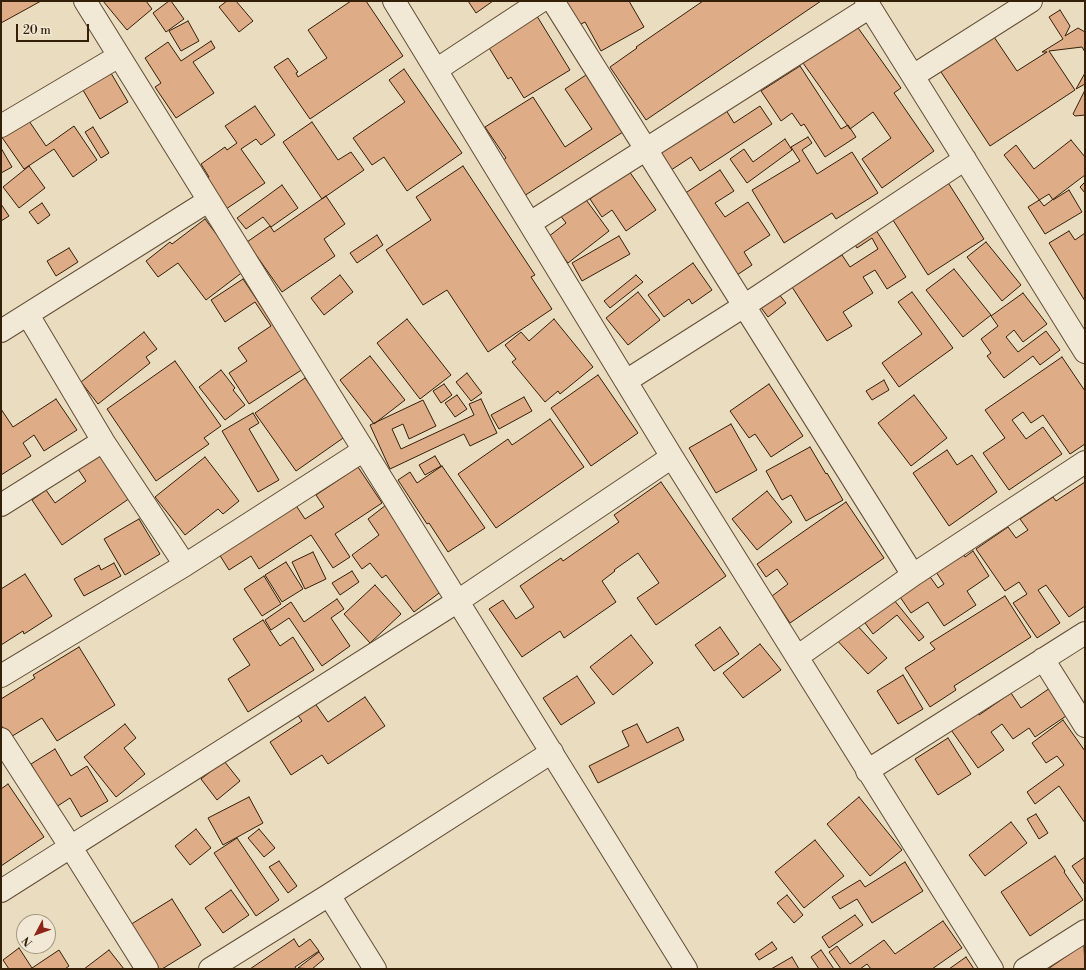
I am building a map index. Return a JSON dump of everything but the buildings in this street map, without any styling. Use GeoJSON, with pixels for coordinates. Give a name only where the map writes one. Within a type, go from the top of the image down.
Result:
{"type":"FeatureCollection","features":[{"type":"Feature","properties":{"kind":"street"},"geometry":{"type":"LineString","coordinates":[[85,1],[686,969]]}},
{"type":"Feature","properties":{"kind":"street"},"geometry":{"type":"LineString","coordinates":[[394,1],[672,457],[992,969]]}},
{"type":"Feature","properties":{"kind":"street"},"geometry":{"type":"LineString","coordinates":[[436,70],[541,1]]}},
{"type":"Feature","properties":{"kind":"street"},"geometry":{"type":"LineString","coordinates":[[553,1],[913,575]]}},
{"type":"Feature","properties":{"kind":"street"},"geometry":{"type":"LineString","coordinates":[[913,76],[1030,1]]}},
{"type":"Feature","properties":{"kind":"street"},"geometry":{"type":"LineString","coordinates":[[530,223],[646,150],[868,4],[1085,352]]}},
{"type":"Feature","properties":{"kind":"street"},"geometry":{"type":"LineString","coordinates":[[1,126],[119,56]]}},
{"type":"Feature","properties":{"kind":"street"},"geometry":{"type":"LineString","coordinates":[[626,381],[744,306],[965,159]]}},
{"type":"Feature","properties":{"kind":"street"},"geometry":{"type":"LineString","coordinates":[[1,331],[208,201]]}},
{"type":"Feature","properties":{"kind":"street"},"geometry":{"type":"LineString","coordinates":[[28,315],[103,442],[185,565]]}},
{"type":"Feature","properties":{"kind":"street"},"geometry":{"type":"LineString","coordinates":[[1,505],[103,442]]}},
{"type":"Feature","properties":{"kind":"street"},"geometry":{"type":"LineString","coordinates":[[1,676],[185,565],[364,450]]}},
{"type":"Feature","properties":{"kind":"street"},"geometry":{"type":"LineString","coordinates":[[1,892],[70,846],[458,601],[672,457]]}},
{"type":"Feature","properties":{"kind":"street"},"geometry":{"type":"LineString","coordinates":[[797,657],[913,575],[1085,462]]}},
{"type":"Feature","properties":{"kind":"street"},"geometry":{"type":"LineString","coordinates":[[867,771],[1085,633]]}},
{"type":"Feature","properties":{"kind":"street"},"geometry":{"type":"LineString","coordinates":[[1043,659],[1085,726]]}},
{"type":"Feature","properties":{"kind":"street"},"geometry":{"type":"LineString","coordinates":[[1,739],[147,969]]}},
{"type":"Feature","properties":{"kind":"street"},"geometry":{"type":"LineString","coordinates":[[210,969],[329,895],[552,752]]}},
{"type":"Feature","properties":{"kind":"street"},"geometry":{"type":"LineString","coordinates":[[329,895],[375,969]]}},
{"type":"Feature","properties":{"kind":"street"},"geometry":{"type":"LineString","coordinates":[[1025,969],[1085,931]]}}]}
